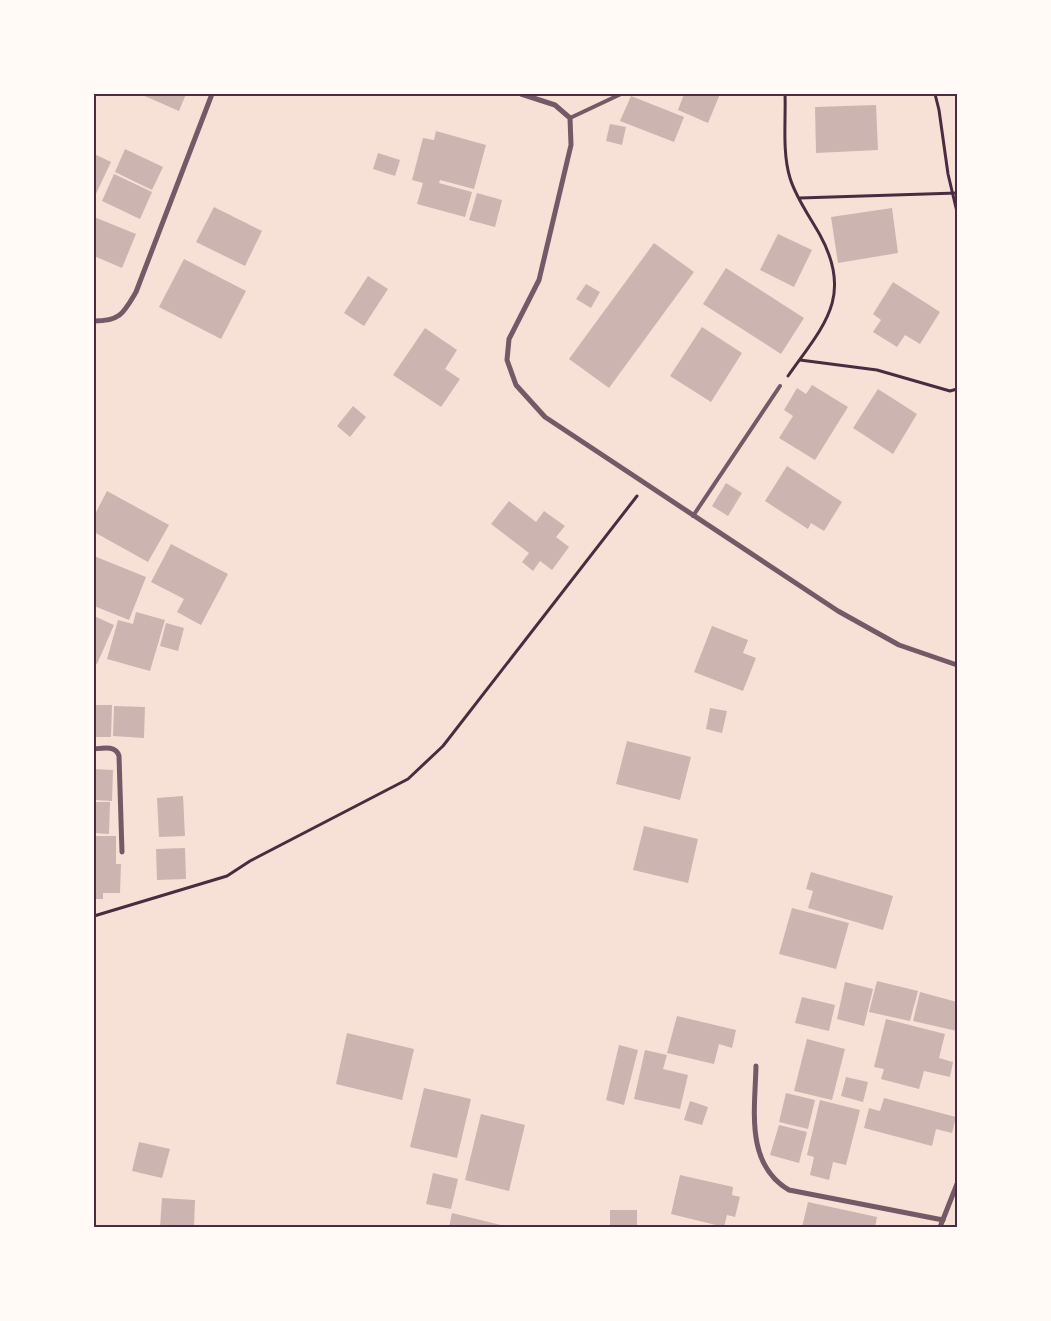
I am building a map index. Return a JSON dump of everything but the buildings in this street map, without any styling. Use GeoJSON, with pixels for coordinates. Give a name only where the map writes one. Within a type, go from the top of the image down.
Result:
{"type":"FeatureCollection","features":[{"type":"Feature","properties":{"kind":"street"},"geometry":{"type":"LineString","coordinates":[[94,321],[112,321],[126,310],[136,292],[212,94]]}},
{"type":"Feature","properties":{"kind":"street"},"geometry":{"type":"LineString","coordinates":[[521,94],[555,105],[570,118],[571,145],[539,280],[509,339],[507,360],[516,386],[545,417],[693,516],[864,626],[899,645],[957,665]]}},
{"type":"Feature","properties":{"kind":"street"},"geometry":{"type":"LineString","coordinates":[[94,749],[112,748],[118,752],[122,852]]}},
{"type":"Feature","properties":{"kind":"street"},"geometry":{"type":"LineString","coordinates":[[756,1066],[755,1137],[764,1167],[775,1182],[789,1190],[943,1220]]}},
{"type":"Feature","properties":{"kind":"street"},"geometry":{"type":"LineString","coordinates":[[940,1227],[957,1184]]}},
{"type":"Feature","properties":{"kind":"lane"},"geometry":{"type":"LineString","coordinates":[[570,118],[621,94]]}},
{"type":"Feature","properties":{"kind":"lane"},"geometry":{"type":"LineString","coordinates":[[693,516],[780,386]]}},
{"type":"Feature","properties":{"kind":"path"},"geometry":{"type":"LineString","coordinates":[[780,386],[830,313],[836,289],[829,250],[790,179],[785,94]]}},
{"type":"Feature","properties":{"kind":"path"},"geometry":{"type":"LineString","coordinates":[[935,94],[955,193],[957,212]]}},
{"type":"Feature","properties":{"kind":"path"},"geometry":{"type":"LineString","coordinates":[[800,198],[955,193]]}},
{"type":"Feature","properties":{"kind":"path"},"geometry":{"type":"LineString","coordinates":[[799,360],[877,370],[950,391],[957,389]]}},
{"type":"Feature","properties":{"kind":"path"},"geometry":{"type":"LineString","coordinates":[[94,916],[227,876],[250,861],[408,779],[443,746],[646,484]]}}]}
